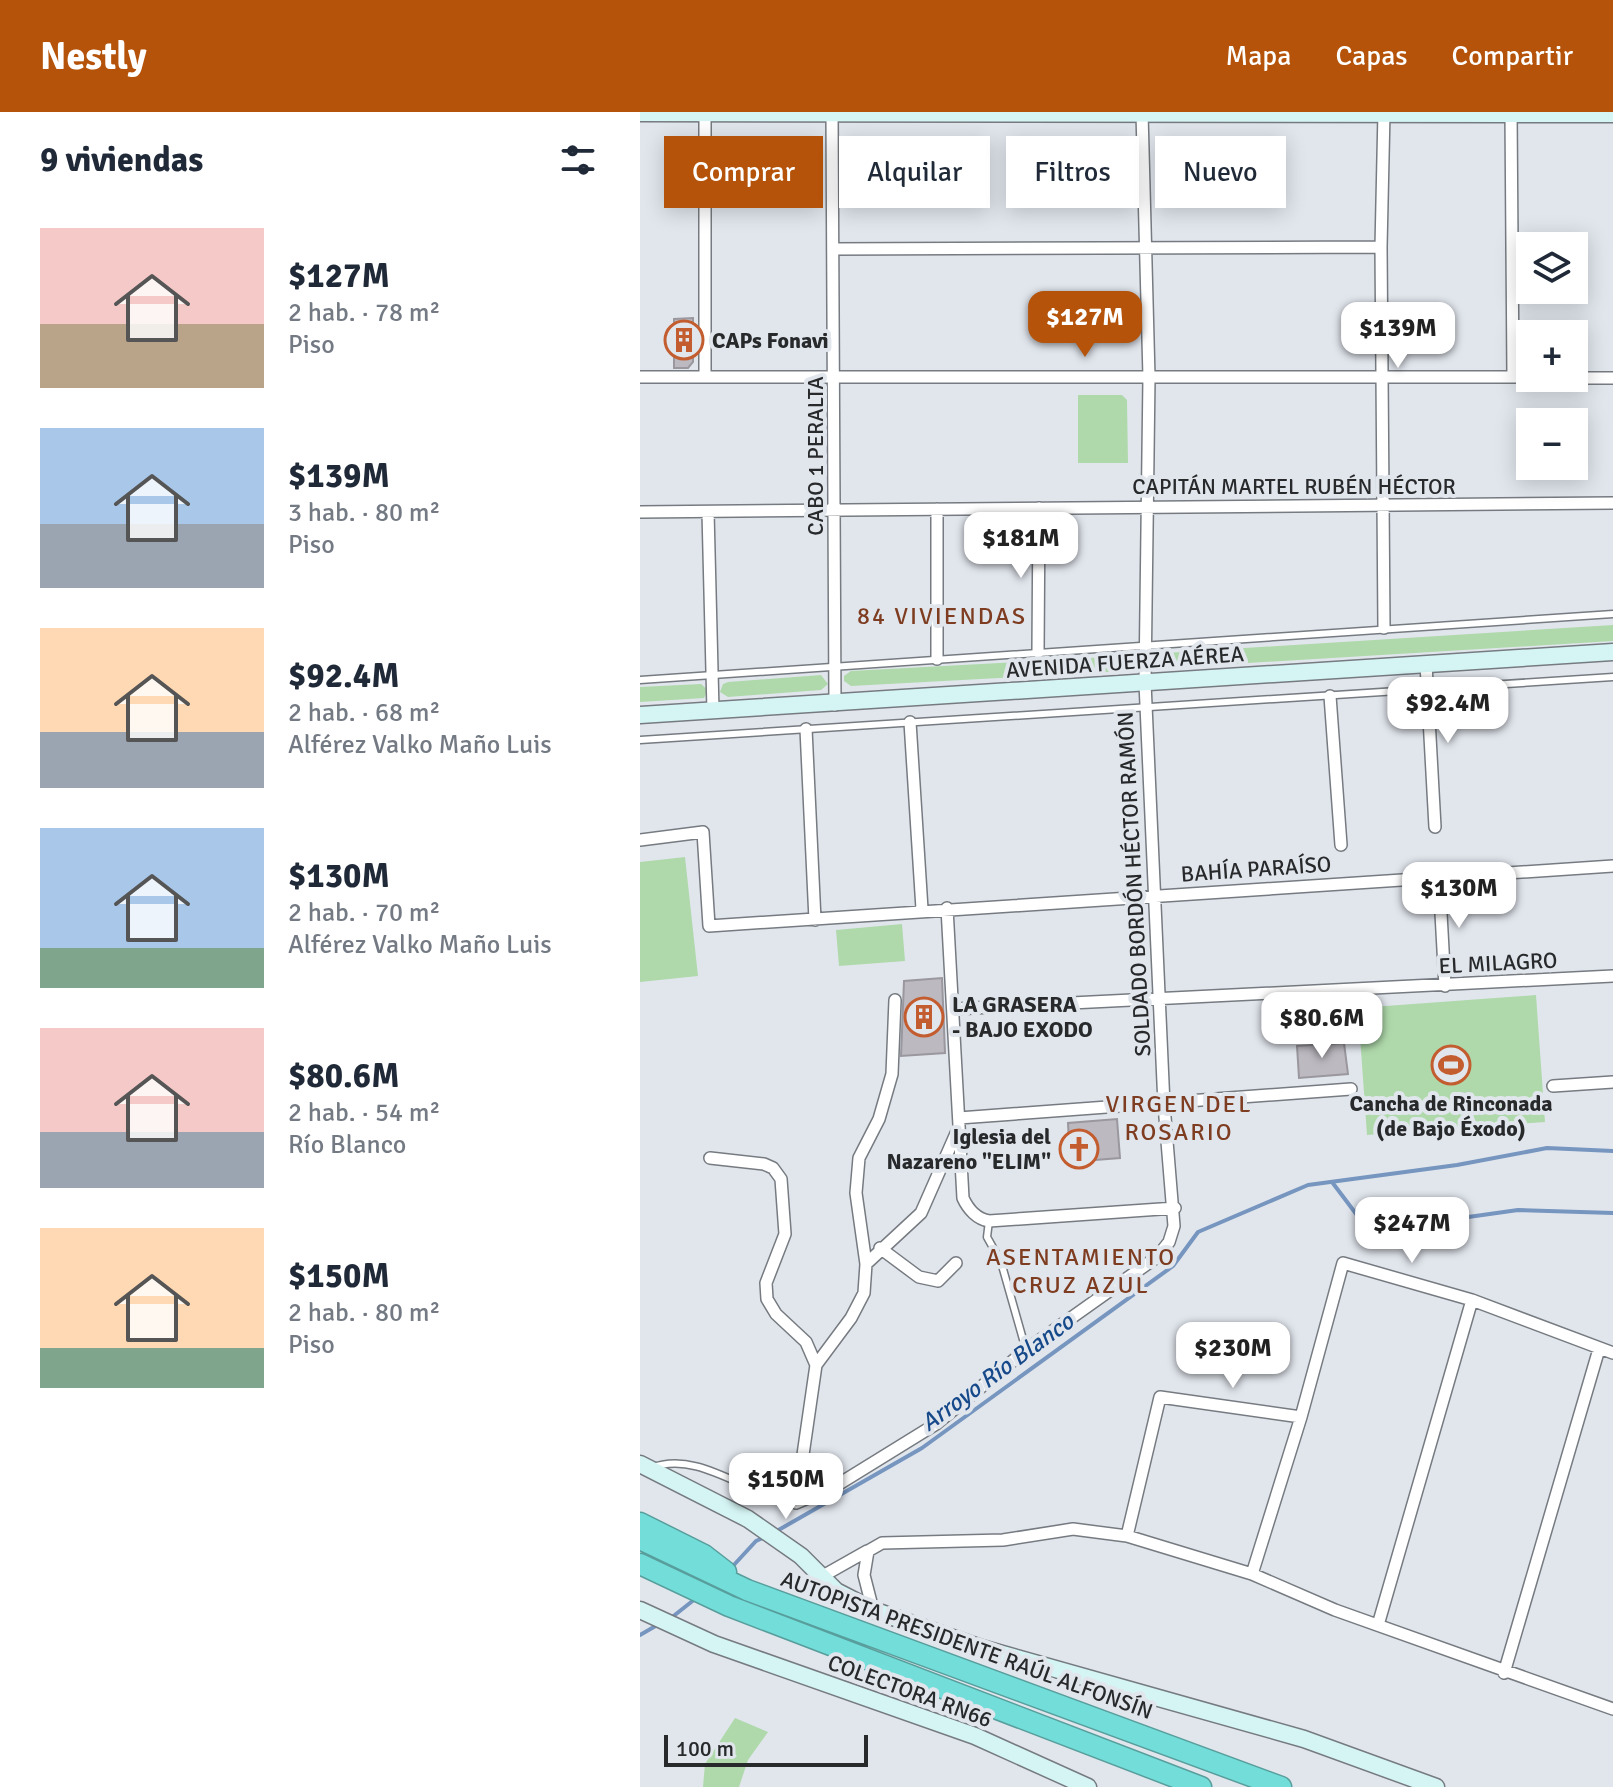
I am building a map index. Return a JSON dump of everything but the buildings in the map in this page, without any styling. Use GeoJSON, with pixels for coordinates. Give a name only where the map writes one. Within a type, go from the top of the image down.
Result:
{"type":"FeatureCollection","features":[{"type":"Feature","properties":{"kind":"highway"},"geometry":{"type":"LineString","coordinates":[[640,1523],[707,1565]]}},
{"type":"Feature","properties":{"kind":"highway","name":"AUTOPISTA PRESIDENTE RAÚL ALFONSÍN"},"geometry":{"type":"LineString","coordinates":[[640,1539],[707,1565],[743,1587],[1281,1787]]}},
{"type":"Feature","properties":{"kind":"highway","name":"AUTOPISTA PRESIDENTE RAÚL ALFONSÍN"},"geometry":{"type":"LineString","coordinates":[[640,1564],[729,1606],[1201,1787]]}},
{"type":"Feature","properties":{"kind":"street"},"geometry":{"type":"LineString","coordinates":[[705,112],[705,377]]}},
{"type":"Feature","properties":{"kind":"street","name":"CABO 1 PERALTA"},"geometry":{"type":"LineString","coordinates":[[832,112],[835,705]]}},
{"type":"Feature","properties":{"kind":"street"},"geometry":{"type":"LineString","coordinates":[[640,113],[1613,114]]}},
{"type":"Feature","properties":{"kind":"street","name":"SOLDADO BORDÓN HÉCTOR RAMÓN"},"geometry":{"type":"LineString","coordinates":[[796,1503],[834,1487],[936,1424],[1026,1350],[1157,1257],[1169,1242],[1175,1208],[1164,1105],[1145,683],[1149,377],[1142,113]]}},
{"type":"Feature","properties":{"kind":"street"},"geometry":{"type":"LineString","coordinates":[[1384,113],[1381,247],[1384,628]]}},
{"type":"Feature","properties":{"kind":"street"},"geometry":{"type":"LineString","coordinates":[[1511,113],[1513,376]]}},
{"type":"Feature","properties":{"kind":"street"},"geometry":{"type":"LineString","coordinates":[[833,249],[1381,247]]}},
{"type":"Feature","properties":{"kind":"street"},"geometry":{"type":"LineString","coordinates":[[640,377],[1516,376]]}},
{"type":"Feature","properties":{"kind":"street"},"geometry":{"type":"LineString","coordinates":[[1588,378],[1613,378]]}},
{"type":"Feature","properties":{"kind":"street","name":"CAPITÁN MARTEL RUBÉN HÉCTOR"},"geometry":{"type":"LineString","coordinates":[[640,512],[1613,503]]}},
{"type":"Feature","properties":{"kind":"street"},"geometry":{"type":"LineString","coordinates":[[1038,652],[1039,508]]}},
{"type":"Feature","properties":{"kind":"street"},"geometry":{"type":"LineString","coordinates":[[937,509],[937,659]]}},
{"type":"Feature","properties":{"kind":"street"},"geometry":{"type":"LineString","coordinates":[[708,512],[713,711]]}},
{"type":"Feature","properties":{"kind":"street","name":"AVENIDA FUERZA AÉREA"},"geometry":{"type":"LineString","coordinates":[[640,715],[835,705],[1613,652]]}},
{"type":"Feature","properties":{"kind":"street"},"geometry":{"type":"LineString","coordinates":[[1426,664],[1435,827]]}},
{"type":"Feature","properties":{"kind":"street"},"geometry":{"type":"LineString","coordinates":[[1330,696],[1341,845]]}},
{"type":"Feature","properties":{"kind":"street"},"geometry":{"type":"LineString","coordinates":[[910,722],[922,909]]}},
{"type":"Feature","properties":{"kind":"street"},"geometry":{"type":"LineString","coordinates":[[806,729],[815,920]]}},
{"type":"Feature","properties":{"kind":"street","name":"BAHÍA PARAÍSO"},"geometry":{"type":"LineString","coordinates":[[640,840],[703,832],[709,926],[815,920],[922,909],[1613,866]]}},
{"type":"Feature","properties":{"kind":"street"},"geometry":{"type":"LineString","coordinates":[[1439,877],[1445,986]]}},
{"type":"Feature","properties":{"kind":"street"},"geometry":{"type":"LineString","coordinates":[[947,908],[963,1198],[975,1213],[989,1221],[1175,1208]]}},
{"type":"Feature","properties":{"kind":"street","name":"EL MILAGRO"},"geometry":{"type":"LineString","coordinates":[[953,1009],[1613,976]]}},
{"type":"Feature","properties":{"kind":"street"},"geometry":{"type":"LineString","coordinates":[[796,1503],[816,1365],[864,1293],[866,1264],[858,1216],[859,1158],[879,1119],[892,1074],[895,1000]]}},
{"type":"Feature","properties":{"kind":"street"},"geometry":{"type":"LineString","coordinates":[[1553,1086],[1613,1082]]}},
{"type":"Feature","properties":{"kind":"street"},"geometry":{"type":"LineString","coordinates":[[960,1121],[1351,1089]]}},
{"type":"Feature","properties":{"kind":"street"},"geometry":{"type":"LineString","coordinates":[[866,1264],[921,1213],[960,1121]]}},
{"type":"Feature","properties":{"kind":"street"},"geometry":{"type":"LineString","coordinates":[[710,1158],[764,1164],[773,1168],[781,1179],[785,1234],[766,1283],[767,1299],[776,1314],[806,1342],[816,1365]]}},
{"type":"Feature","properties":{"kind":"street"},"geometry":{"type":"LineString","coordinates":[[880,1248],[919,1277],[938,1281],[956,1263]]}},
{"type":"Feature","properties":{"kind":"street"},"geometry":{"type":"LineString","coordinates":[[1252,1574],[1301,1417],[1343,1263],[1472,1300],[1613,1353]]}},
{"type":"Feature","properties":{"kind":"street"},"geometry":{"type":"LineString","coordinates":[[1378,1625],[1472,1300]]}},
{"type":"Feature","properties":{"kind":"street"},"geometry":{"type":"LineString","coordinates":[[1504,1673],[1599,1349]]}},
{"type":"Feature","properties":{"kind":"street"},"geometry":{"type":"LineString","coordinates":[[1127,1536],[1160,1397],[1301,1417]]}},
{"type":"Feature","properties":{"kind":"street"},"geometry":{"type":"LineString","coordinates":[[644,1466],[748,1519],[801,1556],[836,1591],[869,1595],[981,1648],[1304,1739],[1436,1787]]}},
{"type":"Feature","properties":{"kind":"street"},"geometry":{"type":"LineString","coordinates":[[821,1577],[844,1567],[882,1543],[970,1543],[1073,1529],[1127,1536],[1252,1574],[1504,1673],[1613,1709]]}},
{"type":"Feature","properties":{"kind":"street"},"geometry":{"type":"LineString","coordinates":[[868,1551],[864,1563],[869,1595]]}},
{"type":"Feature","properties":{"kind":"street","name":"COLECTORA RN66"},"geometry":{"type":"LineString","coordinates":[[643,1612],[714,1644],[962,1730],[1088,1787]]}},
{"type":"Feature","properties":{"kind":"lane"},"geometry":{"type":"LineString","coordinates":[[640,680],[1613,614]]}},
{"type":"Feature","properties":{"kind":"lane"},"geometry":{"type":"LineString","coordinates":[[640,740],[1613,677]]}},
{"type":"Feature","properties":{"kind":"lane"},"geometry":{"type":"LineString","coordinates":[[989,1221],[987,1237],[1001,1262],[1026,1350]]}},
{"type":"Feature","properties":{"kind":"lane"},"geometry":{"type":"LineString","coordinates":[[644,1466],[665,1462],[697,1466],[772,1500],[796,1503]]}},
{"type":"Feature","properties":{"kind":"green space"},"geometry":{"type":"Polygon","coordinates":[[[1078,395],[1122,395],[1127,400],[1128,463],[1078,463],[1078,395]]]}},
{"type":"Feature","properties":{"kind":"green space"},"geometry":{"type":"Polygon","coordinates":[[[1613,625],[1613,641],[1166,668],[1158,663],[1161,655],[1166,653],[1613,625]]]}},
{"type":"Feature","properties":{"kind":"green space"},"geometry":{"type":"Polygon","coordinates":[[[1126,656],[1132,659],[1133,665],[1126,671],[851,686],[844,681],[844,676],[851,671],[1126,656]]]}},
{"type":"Feature","properties":{"kind":"green space"},"geometry":{"type":"Polygon","coordinates":[[[821,675],[828,684],[821,690],[728,697],[720,692],[723,684],[728,682],[821,675]]]}},
{"type":"Feature","properties":{"kind":"green space"},"geometry":{"type":"Polygon","coordinates":[[[701,684],[708,690],[704,698],[640,702],[640,687],[701,684]]]}},
{"type":"Feature","properties":{"kind":"green space"},"geometry":{"type":"Polygon","coordinates":[[[685,857],[698,976],[640,982],[640,862],[685,857]]]}},
{"type":"Feature","properties":{"kind":"green space"},"geometry":{"type":"Polygon","coordinates":[[[902,924],[905,961],[839,966],[836,930],[902,924]]]}},
{"type":"Feature","properties":{"kind":"green space","name":"Cancha de Rinconada (de Bajo Éxodo)"},"geometry":{"type":"Polygon","coordinates":[[[1536,995],[1545,1122],[1367,1135],[1358,1008],[1536,995]]]}},
{"type":"Feature","properties":{"kind":"green space"},"geometry":{"type":"Polygon","coordinates":[[[735,1718],[768,1732],[748,1760],[739,1787],[703,1787],[705,1764],[735,1718]]]}},
{"type":"Feature","properties":{"kind":"waterway","name":"Arroyo Río Blanco"},"geometry":{"type":"LineString","coordinates":[[775,1532],[922,1448],[1173,1266],[1198,1232],[1308,1185],[1457,1165],[1547,1148],[1613,1151]]}},
{"type":"Feature","properties":{"kind":"waterway"},"geometry":{"type":"LineString","coordinates":[[1332,1182],[1369,1231],[1518,1210],[1613,1213]]}},
{"type":"Feature","properties":{"kind":"waterway","name":"Arroyo Río Blanco"},"geometry":{"type":"LineString","coordinates":[[732,1567],[756,1541],[767,1536]]}},
{"type":"Feature","properties":{"kind":"waterway"},"geometry":{"type":"LineString","coordinates":[[671,1618],[695,1599]]}},
{"type":"Feature","properties":{"kind":"waterway"},"geometry":{"type":"LineString","coordinates":[[640,1635],[659,1624]]}},
{"type":"Feature","properties":{"kind":"place","name":"CAPs Fonavi"},"geometry":{"type":"Point","coordinates":[684,340]}},
{"type":"Feature","properties":{"kind":"place","name":"LA GRASERA - BAJO EXODO"},"geometry":{"type":"Point","coordinates":[924,1017]}},
{"type":"Feature","properties":{"kind":"place","name":"Cancha de Rinconada (de Bajo Éxodo)"},"geometry":{"type":"Point","coordinates":[1451,1065]}},
{"type":"Feature","properties":{"kind":"place","name":"Iglesia del Nazareno \"ELIM\""},"geometry":{"type":"Point","coordinates":[1079,1149]}},
{"type":"Feature","properties":{"kind":"district","name":"84 VIVIENDAS"},"geometry":{"type":"Point","coordinates":[942,616]}},
{"type":"Feature","properties":{"kind":"district","name":"VIRGEN DEL ROSARIO"},"geometry":{"type":"Point","coordinates":[1179,1118]}},
{"type":"Feature","properties":{"kind":"district","name":"ASENTAMIENTO CRUZ AZUL"},"geometry":{"type":"Point","coordinates":[1081,1271]}}]}
